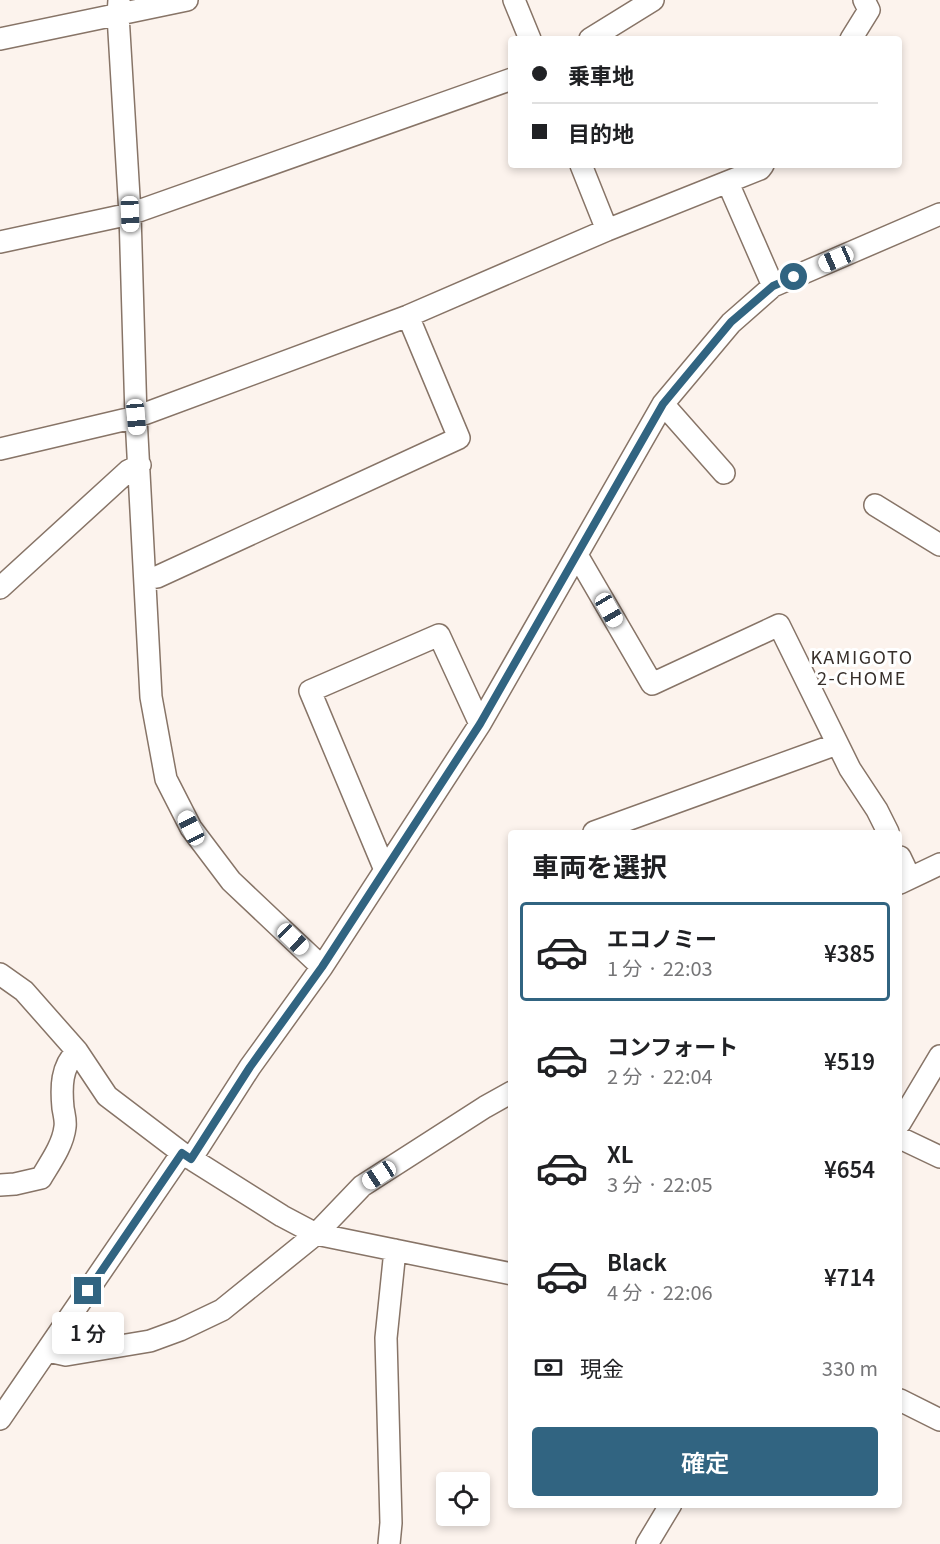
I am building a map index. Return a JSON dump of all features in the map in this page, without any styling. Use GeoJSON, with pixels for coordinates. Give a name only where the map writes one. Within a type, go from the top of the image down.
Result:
{"type":"FeatureCollection","features":[{"type":"Feature","properties":{"kind":"street"},"geometry":{"type":"LineString","coordinates":[[0,39],[119,8],[188,0]]}},
{"type":"Feature","properties":{"kind":"street"},"geometry":{"type":"LineString","coordinates":[[514,0],[530,36]]}},
{"type":"Feature","properties":{"kind":"street"},"geometry":{"type":"LineString","coordinates":[[595,36],[654,0]]}},
{"type":"Feature","properties":{"kind":"street"},"geometry":{"type":"LineString","coordinates":[[853,36],[869,10],[864,0]]}},
{"type":"Feature","properties":{"kind":"street"},"geometry":{"type":"LineString","coordinates":[[119,8],[130,214],[136,417],[151,697],[166,779],[191,828],[231,881],[322,967]]}},
{"type":"Feature","properties":{"kind":"street"},"geometry":{"type":"LineString","coordinates":[[0,242],[130,214],[508,80]]}},
{"type":"Feature","properties":{"kind":"street"},"geometry":{"type":"LineString","coordinates":[[582,168],[607,230]]}},
{"type":"Feature","properties":{"kind":"street"},"geometry":{"type":"LineString","coordinates":[[0,449],[136,417],[408,316],[607,230],[761,168]]}},
{"type":"Feature","properties":{"kind":"street"},"geometry":{"type":"LineString","coordinates":[[728,183],[773,286]]}},
{"type":"Feature","properties":{"kind":"street"},"geometry":{"type":"LineString","coordinates":[[0,1419],[322,967],[480,724],[663,404],[731,322],[773,286],[940,214]]}},
{"type":"Feature","properties":{"kind":"street"},"geometry":{"type":"LineString","coordinates":[[145,579],[158,578],[459,438],[408,316]]}},
{"type":"Feature","properties":{"kind":"street"},"geometry":{"type":"LineString","coordinates":[[663,404],[724,473]]}},
{"type":"Feature","properties":{"kind":"street"},"geometry":{"type":"LineString","coordinates":[[0,588],[128,471],[140,465]]}},
{"type":"Feature","properties":{"kind":"street"},"geometry":{"type":"LineString","coordinates":[[875,505],[940,545]]}},
{"type":"Feature","properties":{"kind":"street"},"geometry":{"type":"LineString","coordinates":[[577,555],[652,684],[779,625],[850,769],[877,810],[887,830]]}},
{"type":"Feature","properties":{"kind":"street"},"geometry":{"type":"LineString","coordinates":[[385,870],[310,691],[438,635],[480,724]]}},
{"type":"Feature","properties":{"kind":"street"},"geometry":{"type":"LineString","coordinates":[[600,830],[837,744]]}},
{"type":"Feature","properties":{"kind":"street"},"geometry":{"type":"LineString","coordinates":[[905,880],[940,864]]}},
{"type":"Feature","properties":{"kind":"street"},"geometry":{"type":"LineString","coordinates":[[0,974],[24,991],[77,1051],[107,1096],[186,1156],[282,1216],[316,1234],[508,1273]]}},
{"type":"Feature","properties":{"kind":"street"},"geometry":{"type":"LineString","coordinates":[[0,1185],[41,1178],[54,1157],[65,1126],[61,1093],[64,1068],[77,1051]]}},
{"type":"Feature","properties":{"kind":"street"},"geometry":{"type":"LineString","coordinates":[[902,1120],[940,1056]]}},
{"type":"Feature","properties":{"kind":"street"},"geometry":{"type":"LineString","coordinates":[[48,1351],[66,1355],[150,1341],[206,1319],[244,1294],[316,1234],[362,1186],[508,1094]]}},
{"type":"Feature","properties":{"kind":"street"},"geometry":{"type":"LineString","coordinates":[[902,1139],[940,1156]]}},
{"type":"Feature","properties":{"kind":"street"},"geometry":{"type":"LineString","coordinates":[[389,1544],[391,1523],[386,1338],[395,1250]]}},
{"type":"Feature","properties":{"kind":"street"},"geometry":{"type":"LineString","coordinates":[[902,1401],[940,1420]]}},
{"type":"Feature","properties":{"kind":"street"},"geometry":{"type":"LineString","coordinates":[[647,1544],[668,1508]]}},
{"type":"Feature","properties":{"kind":"district","name":"KAMIGOTO 2-CHOME"},"geometry":{"type":"Point","coordinates":[862,668]}},
{"type":"Feature","properties":{"kind":"route"},"geometry":{"type":"LineString","coordinates":[[88,1291],[182,1153],[191,1159],[250,1067],[322,967],[480,724],[663,404],[731,322],[773,286],[794,277]]}}]}
